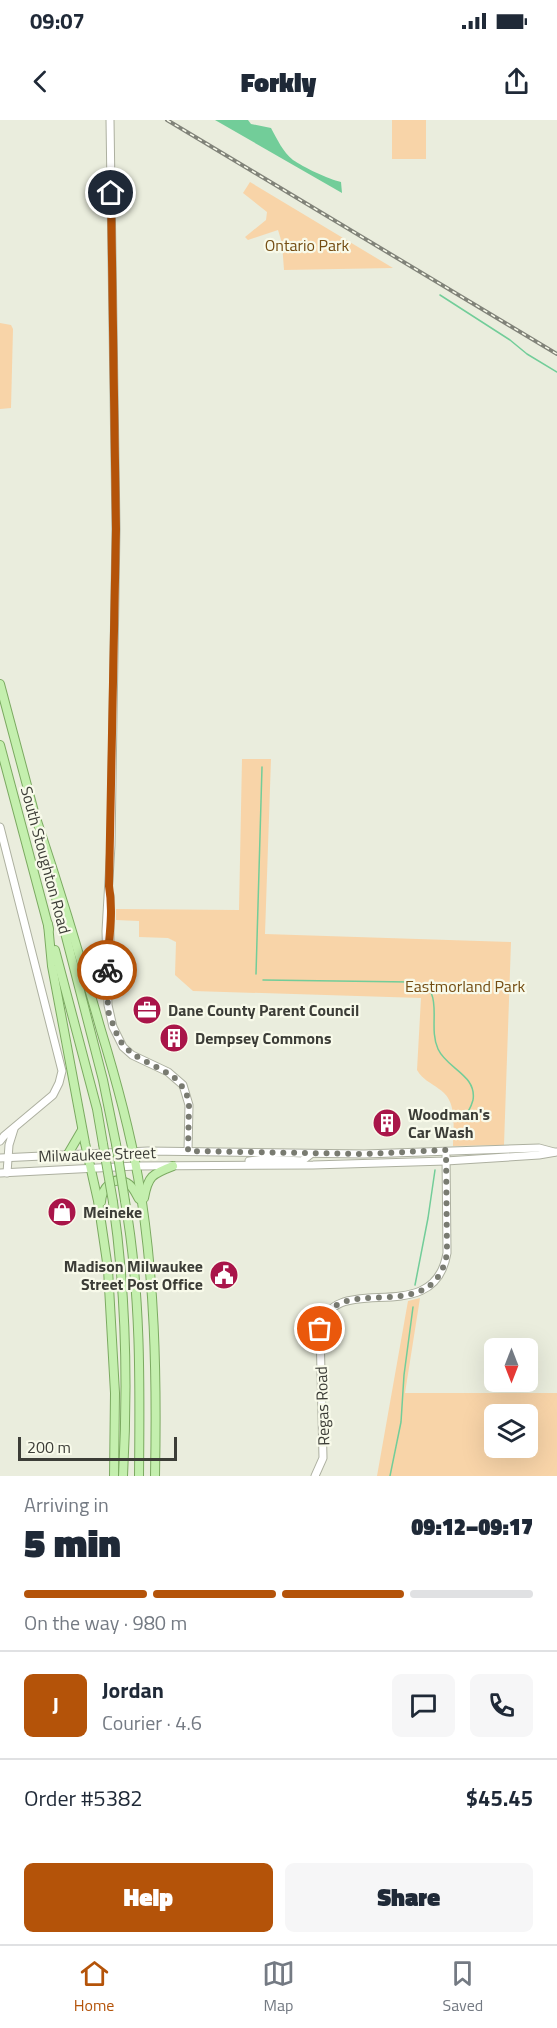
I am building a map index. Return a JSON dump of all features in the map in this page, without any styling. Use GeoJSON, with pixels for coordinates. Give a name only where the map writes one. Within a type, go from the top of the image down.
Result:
{"type":"FeatureCollection","features":[{"type":"Feature","properties":{"kind":"main road","name":"South Stoughton Road"},"geometry":{"type":"LineString","coordinates":[[1,688],[109,1107],[116,1144],[136,1297],[139,1476]]}},
{"type":"Feature","properties":{"kind":"main road","name":"South Stoughton Road"},"geometry":{"type":"LineString","coordinates":[[0,745],[97,1109],[103,1144],[122,1297],[125,1350],[123,1476]]}},
{"type":"Feature","properties":{"kind":"main road"},"geometry":{"type":"LineString","coordinates":[[36,818],[75,936],[122,1103],[136,1166],[155,1334],[156,1476]]}},
{"type":"Feature","properties":{"kind":"main road"},"geometry":{"type":"LineString","coordinates":[[48,924],[52,966],[82,1130],[101,1215],[108,1269],[113,1344],[114,1476]]}},
{"type":"Feature","properties":{"kind":"main road"},"geometry":{"type":"LineString","coordinates":[[68,1154],[82,1130]]}},
{"type":"Feature","properties":{"kind":"main road"},"geometry":{"type":"LineString","coordinates":[[142,1204],[146,1184],[150,1178],[156,1172],[173,1166]]}},
{"type":"Feature","properties":{"kind":"main road"},"geometry":{"type":"LineString","coordinates":[[101,1215],[103,1191],[114,1182],[127,1183],[142,1204]]}},
{"type":"Feature","properties":{"kind":"street"},"geometry":{"type":"LineString","coordinates":[[110,120],[116,529],[108,1011],[116,1035],[127,1050],[168,1072],[183,1085],[188,1100],[188,1151]]}},
{"type":"Feature","properties":{"kind":"street"},"geometry":{"type":"LineString","coordinates":[[0,827],[62,1071],[59,1083],[52,1095],[0,1141]]}},
{"type":"Feature","properties":{"kind":"street"},"geometry":{"type":"LineString","coordinates":[[3,1173],[4,1158],[15,1128]]}},
{"type":"Feature","properties":{"kind":"street","name":"Milwaukee Street"},"geometry":{"type":"LineString","coordinates":[[4,1158],[87,1153],[188,1151],[370,1154],[539,1148],[556,1152]]}},
{"type":"Feature","properties":{"kind":"street"},"geometry":{"type":"LineString","coordinates":[[446,1150],[446,1161]]}},
{"type":"Feature","properties":{"kind":"street","name":"Milwaukee Street"},"geometry":{"type":"LineString","coordinates":[[3,1173],[136,1166],[313,1165],[446,1161],[556,1152]]}},
{"type":"Feature","properties":{"kind":"street"},"geometry":{"type":"LineString","coordinates":[[226,1165],[265,1159],[302,1161],[311,1154]]}},
{"type":"Feature","properties":{"kind":"street"},"geometry":{"type":"LineString","coordinates":[[313,1165],[321,1159],[370,1154]]}},
{"type":"Feature","properties":{"kind":"street","name":"Regas Road"},"geometry":{"type":"LineString","coordinates":[[315,1476],[323,1458],[320,1329],[325,1315],[337,1305],[353,1299],[414,1294],[425,1290],[439,1275],[444,1268],[447,1253],[446,1161]]}},
{"type":"Feature","properties":{"kind":"green space"},"geometry":{"type":"Polygon","coordinates":[[[392,120],[426,120],[426,159],[392,159],[392,120]]]}},
{"type":"Feature","properties":{"kind":"green space","name":"Ontario Park"},"geometry":{"type":"Polygon","coordinates":[[[250,182],[393,268],[284,270],[282,243],[278,230],[248,240],[245,237],[266,220],[267,212],[243,193],[250,182]]]}},
{"type":"Feature","properties":{"kind":"green space"},"geometry":{"type":"Polygon","coordinates":[[[0,323],[11,325],[13,329],[11,408],[0,409],[0,323]]]}},
{"type":"Feature","properties":{"kind":"green space","name":"Eastmorland Park"},"geometry":{"type":"Polygon","coordinates":[[[242,759],[271,759],[265,934],[511,942],[504,1145],[453,1146],[454,1122],[449,1100],[417,1070],[421,998],[193,991],[175,975],[176,942],[168,938],[139,937],[139,921],[116,920],[116,909],[239,910],[242,759]]]}},
{"type":"Feature","properties":{"kind":"green space"},"geometry":{"type":"Polygon","coordinates":[[[420,1298],[405,1393],[557,1393],[557,1476],[377,1476],[408,1301],[420,1298]]]}},
{"type":"Feature","properties":{"kind":"shaded area"},"geometry":{"type":"Polygon","coordinates":[[[215,120],[248,120],[251,124],[271,128],[289,157],[309,169],[341,182],[342,193],[215,120]]]}},
{"type":"Feature","properties":{"kind":"waterway"},"geometry":{"type":"LineString","coordinates":[[440,295],[557,372]]}},
{"type":"Feature","properties":{"kind":"waterway"},"geometry":{"type":"LineString","coordinates":[[256,974],[262,767]]}},
{"type":"Feature","properties":{"kind":"waterway"},"geometry":{"type":"LineString","coordinates":[[263,980],[410,982],[422,985],[429,990],[433,998],[435,1039],[438,1049],[442,1056],[466,1078],[473,1091],[473,1100],[469,1111],[464,1116]]}},
{"type":"Feature","properties":{"kind":"waterway"},"geometry":{"type":"LineString","coordinates":[[415,1285],[435,1170]]}},
{"type":"Feature","properties":{"kind":"waterway"},"geometry":{"type":"LineString","coordinates":[[390,1476],[401,1422],[404,1375],[413,1307]]}},
{"type":"Feature","properties":{"kind":"railway"},"geometry":{"type":"LineString","coordinates":[[167,120],[557,354]]}},
{"type":"Feature","properties":{"kind":"way so far"},"geometry":{"type":"LineString","coordinates":[[107,970],[108,1011],[123,1047],[168,1072],[183,1085],[186,1091],[189,1105],[188,1151],[364,1154],[446,1150],[447,1253],[444,1268],[425,1290],[414,1294],[353,1299],[337,1305],[325,1315],[320,1329]]}},
{"type":"Feature","properties":{"kind":"place","name":"Dane County Parent Council"},"geometry":{"type":"Point","coordinates":[147,1010]}},
{"type":"Feature","properties":{"kind":"place","name":"Dempsey Commons"},"geometry":{"type":"Point","coordinates":[174,1038]}},
{"type":"Feature","properties":{"kind":"place","name":"Woodman's Car Wash"},"geometry":{"type":"Point","coordinates":[387,1123]}},
{"type":"Feature","properties":{"kind":"place","name":"Meineke"},"geometry":{"type":"Point","coordinates":[62,1212]}},
{"type":"Feature","properties":{"kind":"place","name":"Madison Milwaukee Street Post Office"},"geometry":{"type":"Point","coordinates":[224,1275]}},
{"type":"Feature","properties":{"kind":"route"},"geometry":{"type":"LineString","coordinates":[[107,970],[111,934],[109,886],[116,603],[111,193]]}}]}
